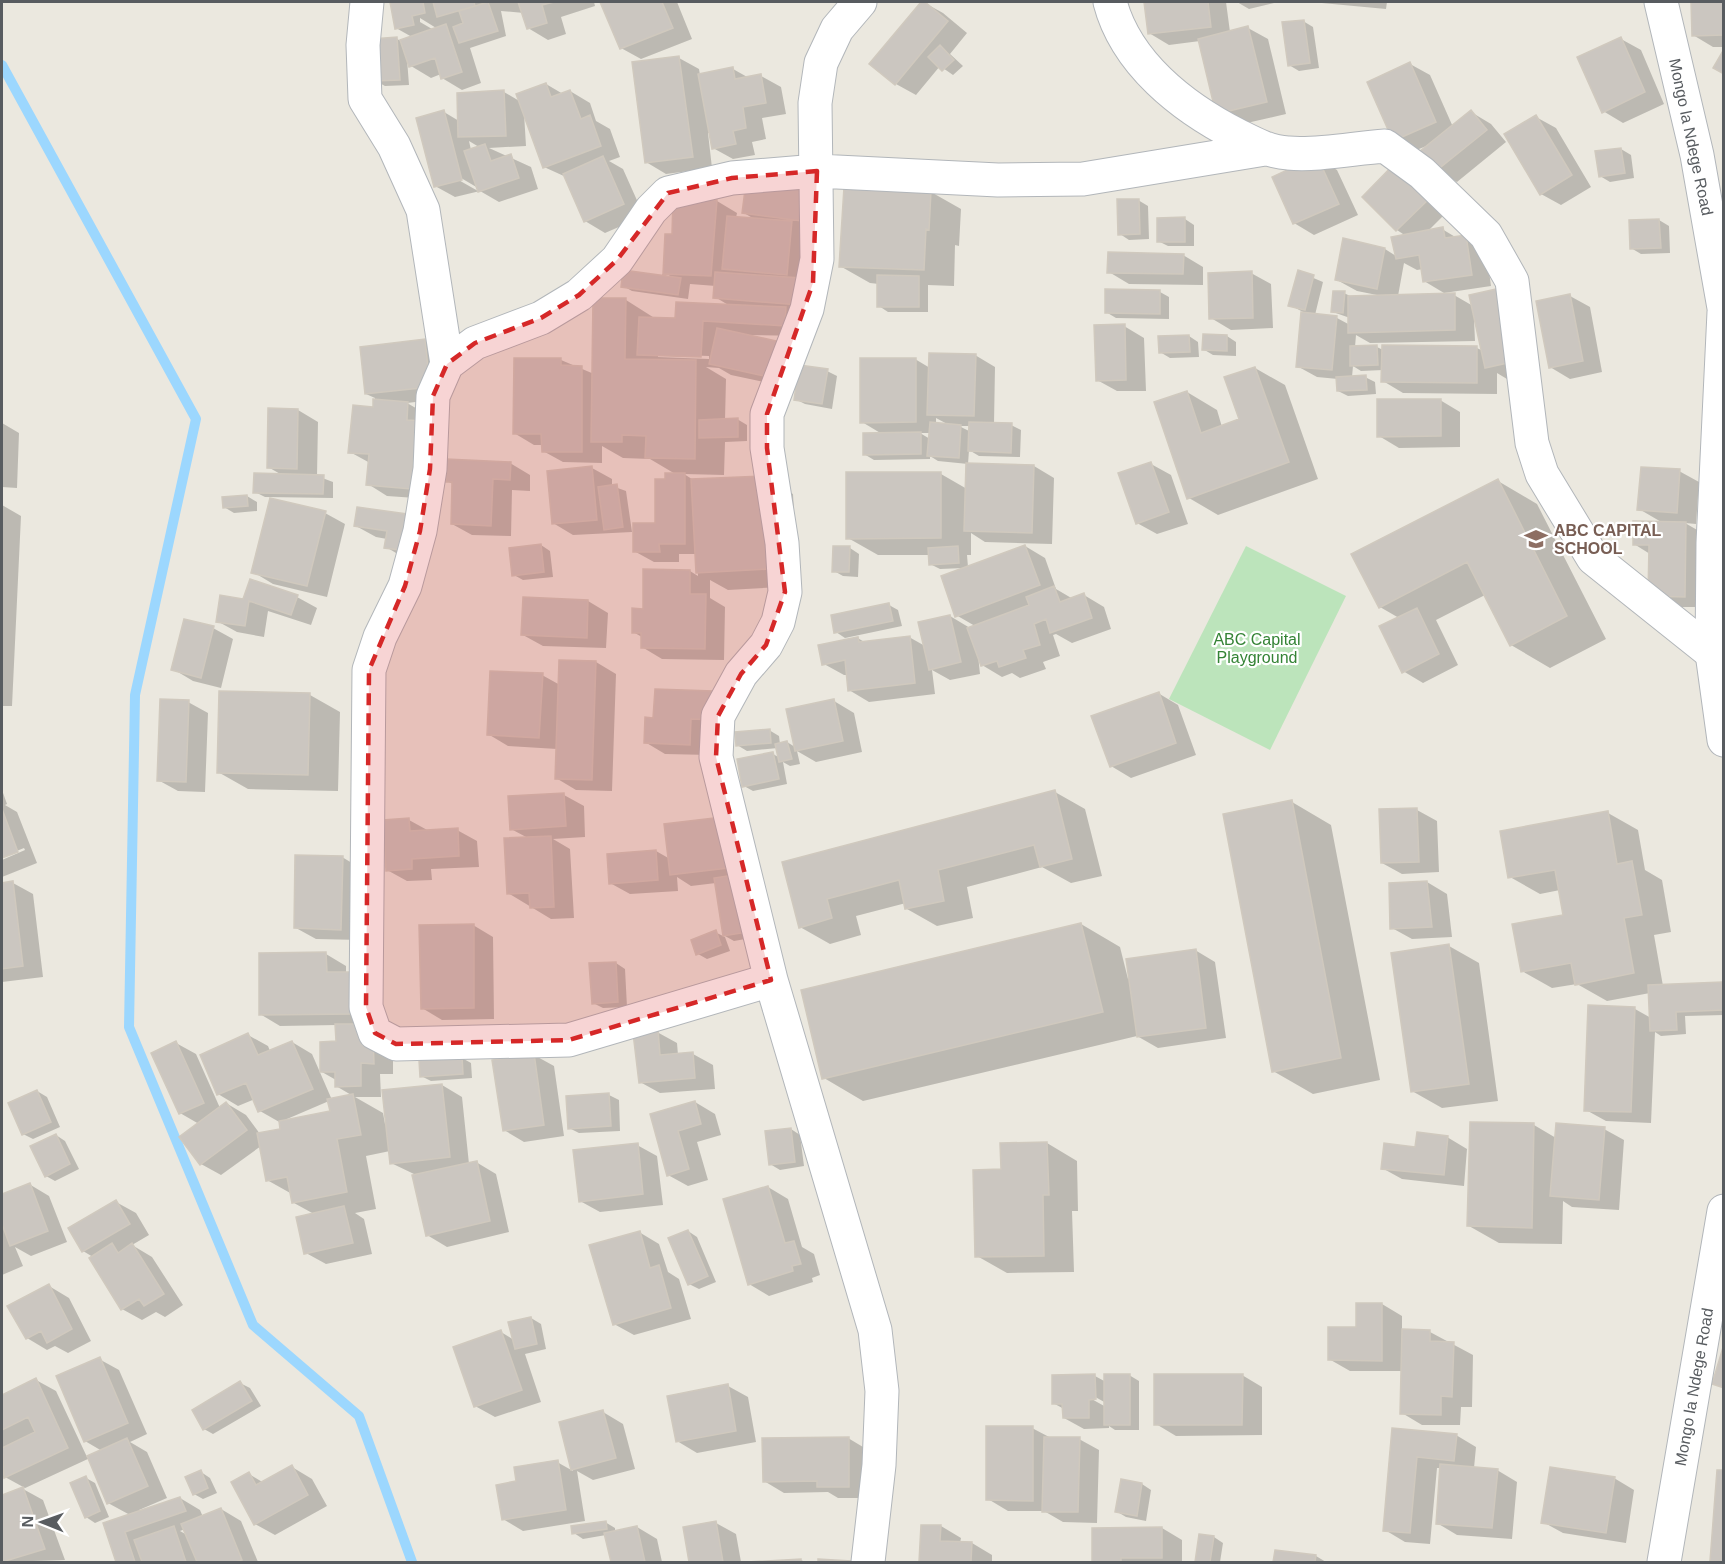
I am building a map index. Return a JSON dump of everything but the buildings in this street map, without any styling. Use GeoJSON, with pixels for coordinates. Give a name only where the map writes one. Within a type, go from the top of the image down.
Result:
{"type":"FeatureCollection","features":[{"type":"Feature","properties":{"kind":"street"},"geometry":{"type":"LineString","coordinates":[[367,2],[363,45],[365,99],[394,146],[423,210],[447,364]]}},
{"type":"Feature","properties":{"kind":"street"},"geometry":{"type":"LineString","coordinates":[[860,2],[837,29],[821,63],[815,103],[817,259],[807,309],[767,414],[767,448],[782,543],[785,592],[778,622],[766,645],[741,674],[718,716],[716,757],[771,980],[874,1330],[882,1391],[879,1465],[868,1563]]}},
{"type":"Feature","properties":{"kind":"street"},"geometry":{"type":"LineString","coordinates":[[1110,2],[1131,48],[1162,86],[1210,121],[1265,149],[1289,154],[1385,146],[1422,173],[1486,235],[1512,281],[1532,442],[1542,474],[1593,558],[1718,653]]}},
{"type":"Feature","properties":{"kind":"street","name":"Mongo la Ndege Road"},"geometry":{"type":"LineString","coordinates":[[1661,2],[1697,155],[1724,310],[1713,543],[1724,740]]}},
{"type":"Feature","properties":{"kind":"street"},"geometry":{"type":"LineString","coordinates":[[771,980],[569,1040],[396,1044],[375,1033],[366,1007],[369,670],[380,637],[405,586],[420,531],[430,469],[433,396],[447,364],[475,343],[541,318],[579,295],[617,260],[651,210],[668,193],[732,178],[817,171],[998,180],[1083,179],[1265,149]]}},
{"type":"Feature","properties":{"kind":"street","name":"Mongo la Ndege Road"},"geometry":{"type":"LineString","coordinates":[[1664,1563],[1724,1211]]}},
{"type":"Feature","properties":{"kind":"highlighted area"},"geometry":{"type":"Polygon","coordinates":[[[817,171],[813,283],[767,414],[767,448],[785,592],[766,645],[741,674],[718,716],[716,757],[771,980],[569,1040],[396,1044],[375,1033],[366,1007],[369,670],[405,586],[420,531],[430,469],[433,396],[447,364],[475,343],[541,318],[579,295],[617,260],[668,193],[732,178],[817,171]]]}},
{"type":"Feature","properties":{"kind":"green space","name":"ABC Capital Playground"},"geometry":{"type":"Polygon","coordinates":[[[1246,546],[1346,596],[1270,750],[1169,699],[1246,546]]]}},
{"type":"Feature","properties":{"kind":"waterway"},"geometry":{"type":"LineString","coordinates":[[2,65],[196,419],[135,695],[129,1027],[253,1325],[359,1416],[412,1562]]}},
{"type":"Feature","properties":{"kind":"place","name":"ABC CAPITAL SCHOOL"},"geometry":{"type":"Point","coordinates":[1536,539]}}]}
